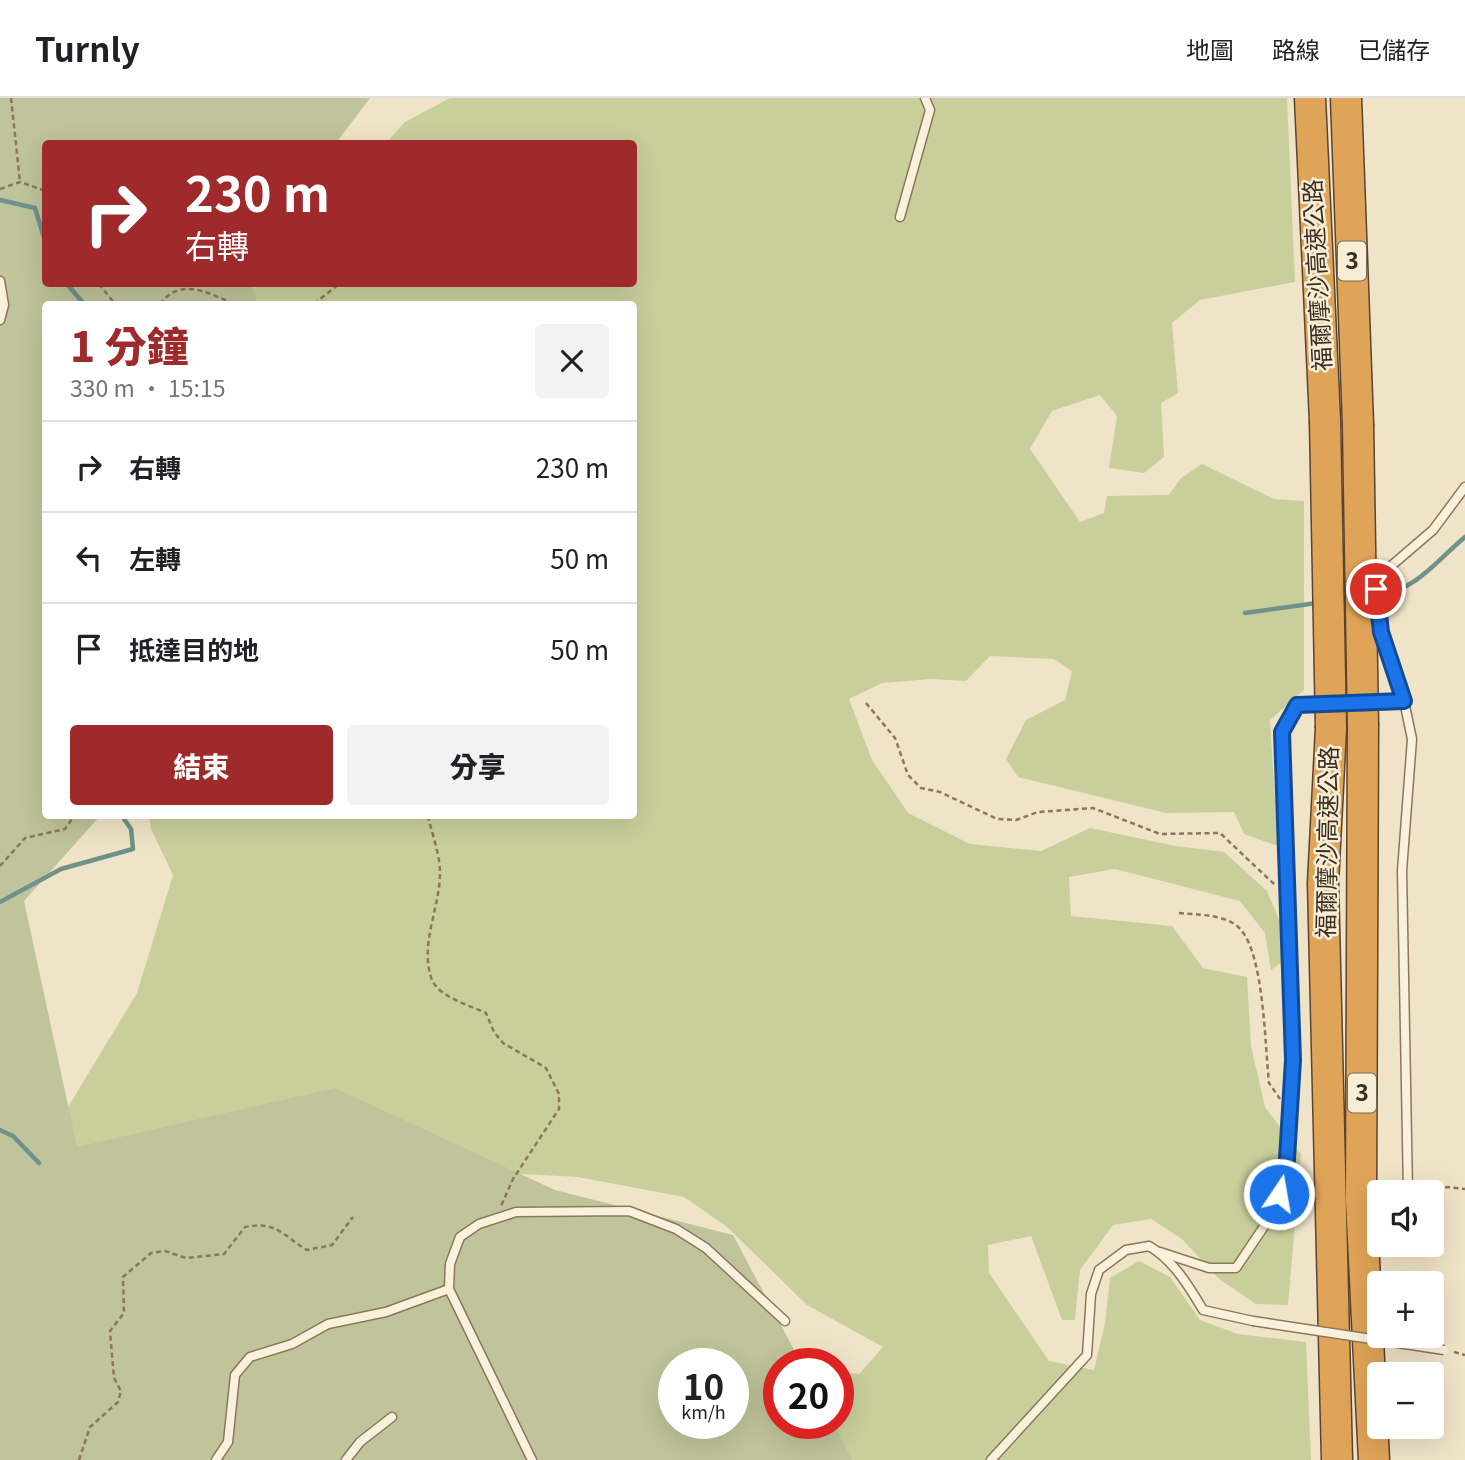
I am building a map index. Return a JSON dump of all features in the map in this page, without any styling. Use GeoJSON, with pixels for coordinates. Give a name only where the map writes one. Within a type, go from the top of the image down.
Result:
{"type":"FeatureCollection","features":[{"type":"Feature","properties":{"kind":"highway","name":"福爾摩沙高速公路"},"geometry":{"type":"LineString","coordinates":[[1310,98],[1325,421],[1333,716],[1323,883],[1337,1460]]}},
{"type":"Feature","properties":{"kind":"highway","name":"福爾摩沙高速公路"},"geometry":{"type":"LineString","coordinates":[[1346,98],[1358,424],[1355,715],[1361,1199],[1374,1460]]}},
{"type":"Feature","properties":{"kind":"lane"},"geometry":{"type":"LineString","coordinates":[[900,217],[930,110],[925,98]]}},
{"type":"Feature","properties":{"kind":"lane"},"geometry":{"type":"LineString","coordinates":[[0,281],[4,305],[0,320]]}},
{"type":"Feature","properties":{"kind":"lane"},"geometry":{"type":"LineString","coordinates":[[1408,1180],[1402,871],[1412,739],[1404,701],[1381,632],[1376,589],[1384,572],[1433,530],[1465,487]]}},
{"type":"Feature","properties":{"kind":"lane"},"geometry":{"type":"LineString","coordinates":[[1355,715],[1404,701]]}},
{"type":"Feature","properties":{"kind":"lane"},"geometry":{"type":"LineString","coordinates":[[991,1460],[1087,1354],[1091,1293],[1099,1270],[1126,1250],[1149,1246],[1209,1268],[1236,1268],[1273,1213],[1286,1175],[1293,1060],[1282,732],[1297,705],[1333,716]]}},
{"type":"Feature","properties":{"kind":"lane"},"geometry":{"type":"LineString","coordinates":[[532,1460],[449,1289],[450,1264],[460,1237],[479,1224],[516,1212],[629,1212],[676,1229],[706,1248],[785,1321]]}},
{"type":"Feature","properties":{"kind":"lane"},"geometry":{"type":"LineString","coordinates":[[1160,1252],[1190,1287],[1203,1310],[1254,1321],[1444,1350]]}},
{"type":"Feature","properties":{"kind":"lane"},"geometry":{"type":"LineString","coordinates":[[216,1460],[228,1441],[235,1375],[250,1357],[292,1344],[328,1324],[386,1312],[449,1289]]}},
{"type":"Feature","properties":{"kind":"lane"},"geometry":{"type":"LineString","coordinates":[[346,1460],[360,1443],[392,1417]]}},
{"type":"Feature","properties":{"kind":"path"},"geometry":{"type":"LineString","coordinates":[[11,98],[20,182]]}},
{"type":"Feature","properties":{"kind":"path"},"geometry":{"type":"LineString","coordinates":[[0,189],[20,182],[42,190]]}},
{"type":"Feature","properties":{"kind":"path"},"geometry":{"type":"LineString","coordinates":[[101,287],[113,301]]}},
{"type":"Feature","properties":{"kind":"path"},"geometry":{"type":"LineString","coordinates":[[164,301],[181,288],[192,287],[227,301]]}},
{"type":"Feature","properties":{"kind":"path"},"geometry":{"type":"LineString","coordinates":[[318,301],[335,287]]}},
{"type":"Feature","properties":{"kind":"path"},"geometry":{"type":"LineString","coordinates":[[866,703],[895,738],[908,775],[921,788],[940,792],[997,819],[1016,820],[1038,812],[1093,808],[1160,834],[1220,833],[1261,874],[1289,895]]}},
{"type":"Feature","properties":{"kind":"path"},"geometry":{"type":"LineString","coordinates":[[0,866],[25,838],[65,829],[72,819]]}},
{"type":"Feature","properties":{"kind":"path"},"geometry":{"type":"LineString","coordinates":[[429,819],[440,871],[437,907],[428,939],[432,980],[442,991],[486,1013],[494,1032],[503,1043],[546,1068],[559,1094],[559,1109],[513,1179],[495,1219]]}},
{"type":"Feature","properties":{"kind":"path"},"geometry":{"type":"LineString","coordinates":[[1180,913],[1223,919],[1241,929],[1255,955],[1269,1083],[1290,1114]]}},
{"type":"Feature","properties":{"kind":"path"},"geometry":{"type":"LineString","coordinates":[[1444,1188],[1465,1189]]}},
{"type":"Feature","properties":{"kind":"path"},"geometry":{"type":"LineString","coordinates":[[79,1460],[90,1427],[118,1402],[121,1391],[114,1378],[110,1331],[124,1313],[123,1278],[141,1260],[151,1253],[165,1251],[186,1258],[224,1254],[245,1227],[263,1223],[277,1228],[307,1250],[332,1245],[353,1217]]}},
{"type":"Feature","properties":{"kind":"green space"},"geometry":{"type":"Polygon","coordinates":[[[0,98],[370,98],[338,140],[42,140],[42,287],[253,287],[256,301],[42,301],[42,819],[97,819],[24,901],[77,1147],[335,1088],[555,1190],[733,1235],[793,1348],[763,1348],[763,1439],[841,1439],[852,1460],[0,1460],[0,98]]]}},
{"type":"Feature","properties":{"kind":"green space"},"geometry":{"type":"Polygon","coordinates":[[[450,98],[1287,98],[1295,282],[1200,300],[1172,323],[1178,393],[1161,403],[1164,457],[1144,473],[1109,468],[1117,416],[1100,395],[1052,411],[1030,449],[1080,522],[1104,513],[1107,496],[1169,495],[1181,478],[1202,464],[1274,499],[1304,501],[1304,690],[1270,720],[1278,846],[1244,834],[1234,812],[1166,813],[1018,777],[1006,759],[1026,720],[1065,700],[1072,671],[1054,659],[990,656],[966,681],[931,679],[882,683],[849,699],[872,760],[908,813],[970,844],[1041,851],[1090,828],[1176,846],[1224,852],[1267,891],[1283,929],[1282,962],[1271,970],[1265,933],[1240,901],[1115,869],[1069,877],[1071,916],[1172,926],[1203,968],[1247,977],[1251,1046],[1265,1107],[1301,1154],[1288,1305],[1256,1304],[1219,1279],[1182,1239],[1151,1219],[1113,1225],[1080,1270],[1075,1320],[1062,1320],[1031,1236],[988,1245],[989,1273],[1049,1361],[1094,1370],[1105,1323],[1110,1278],[1139,1261],[1170,1277],[1200,1320],[1238,1334],[1306,1342],[1311,1460],[571,1460],[564,1411],[658,1365],[658,1439],[749,1439],[749,1348],[693,1348],[761,1315],[759,1446],[769,1439],[854,1439],[854,1374],[859,1374],[883,1347],[807,1305],[726,1226],[684,1197],[578,1177],[0,1147],[56,1127],[137,993],[173,875],[151,829],[149,819],[637,819],[637,301],[241,301],[241,298],[254,287],[637,287],[637,140],[389,140],[405,122],[450,98]]]}},
{"type":"Feature","properties":{"kind":"waterway"},"geometry":{"type":"LineString","coordinates":[[0,200],[35,208],[42,231]]}},
{"type":"Feature","properties":{"kind":"waterway"},"geometry":{"type":"LineString","coordinates":[[70,287],[81,301]]}},
{"type":"Feature","properties":{"kind":"waterway"},"geometry":{"type":"LineString","coordinates":[[1378,595],[1392,592],[1415,581],[1465,537]]}},
{"type":"Feature","properties":{"kind":"waterway"},"geometry":{"type":"LineString","coordinates":[[1245,613],[1317,603]]}},
{"type":"Feature","properties":{"kind":"waterway"},"geometry":{"type":"LineString","coordinates":[[0,902],[61,869],[133,849],[131,829],[124,819]]}},
{"type":"Feature","properties":{"kind":"waterway"},"geometry":{"type":"LineString","coordinates":[[0,1130],[13,1136],[39,1163]]}},
{"type":"Feature","properties":{"kind":"route"},"geometry":{"type":"LineString","coordinates":[[1279,1194],[1286,1175],[1293,1060],[1282,732],[1297,705],[1404,701],[1381,632],[1376,589]]}}]}
